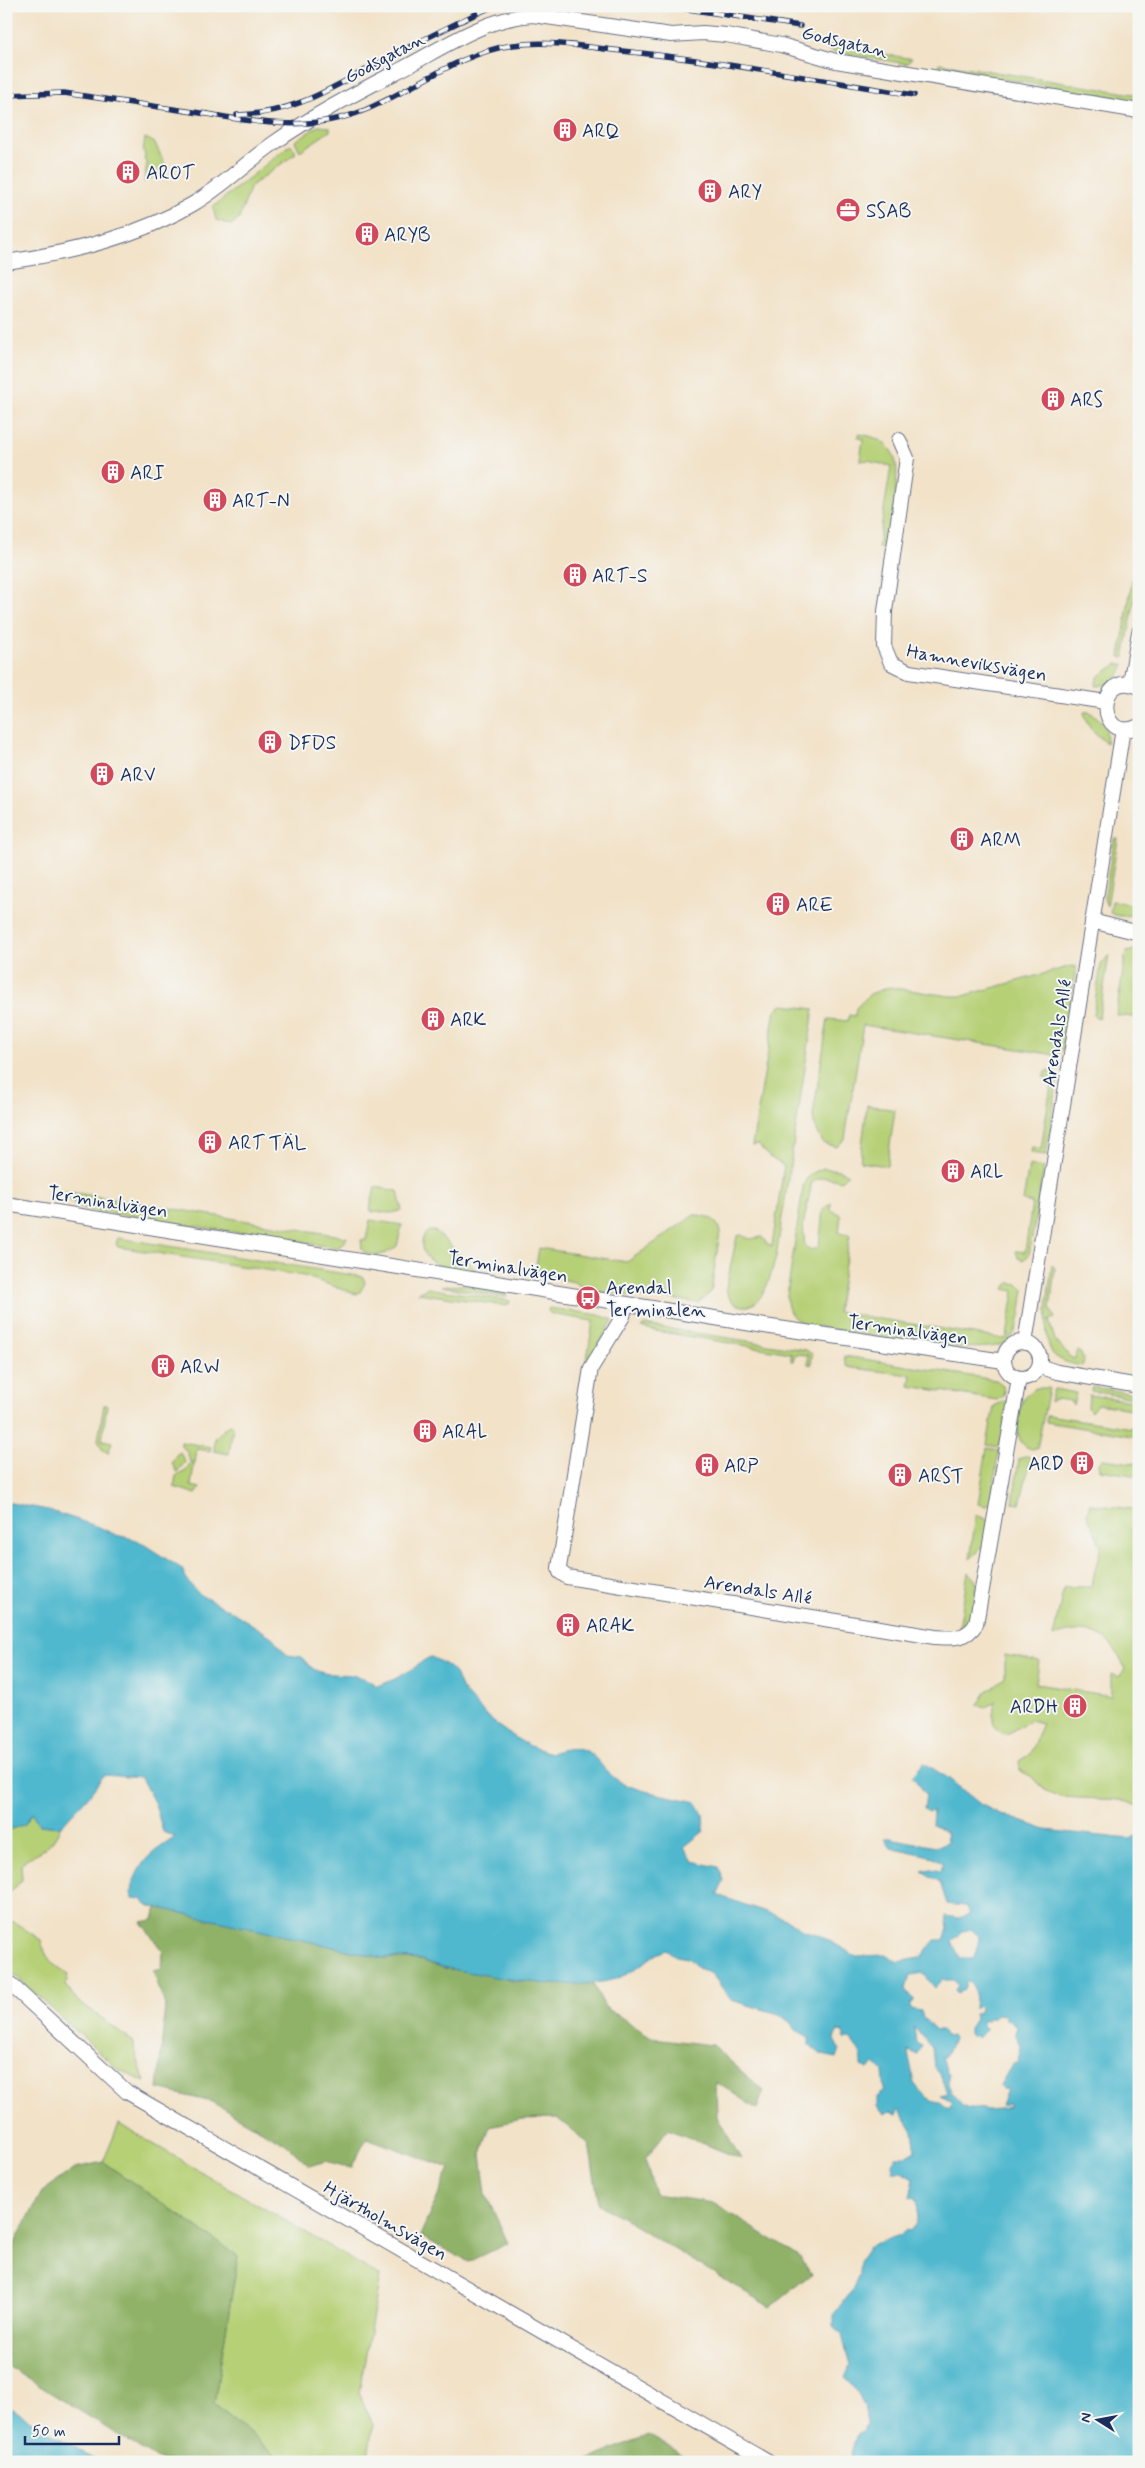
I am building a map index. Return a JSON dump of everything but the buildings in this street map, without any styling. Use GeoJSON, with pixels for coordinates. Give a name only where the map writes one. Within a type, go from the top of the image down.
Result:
{"type":"FeatureCollection","features":[{"type":"Feature","properties":{"kind":"street","name":"Godsgatan"},"geometry":{"type":"LineString","coordinates":[[6,262],[64,253],[123,234],[193,204],[272,144],[330,108],[476,30],[516,16],[533,15],[671,35],[726,35],[781,44],[836,61],[1139,111]]}},
{"type":"Feature","properties":{"kind":"street","name":"Hamneviksvägen"},"geometry":{"type":"LineString","coordinates":[[899,440],[907,458],[885,611],[884,646],[891,663],[909,672],[1106,702]]}},
{"type":"Feature","properties":{"kind":"street"},"geometry":{"type":"LineString","coordinates":[[1139,632],[1134,686],[1115,688],[1106,702],[1109,719],[1122,729],[1139,726]]}},
{"type":"Feature","properties":{"kind":"street","name":"Arendals Allé"},"geometry":{"type":"LineString","coordinates":[[1025,1343],[1122,729]]}},
{"type":"Feature","properties":{"kind":"street"},"geometry":{"type":"LineString","coordinates":[[1092,921],[1139,933]]}},
{"type":"Feature","properties":{"kind":"street","name":"Terminalvägen"},"geometry":{"type":"LineString","coordinates":[[6,1204],[866,1342],[1004,1361]]}},
{"type":"Feature","properties":{"kind":"street","name":"Arendals Allé"},"geometry":{"type":"LineString","coordinates":[[626,1304],[623,1316],[591,1368],[559,1568],[563,1575],[567,1577],[935,1637],[960,1638],[971,1632],[976,1624],[1019,1378]]}},
{"type":"Feature","properties":{"kind":"street"},"geometry":{"type":"LineString","coordinates":[[1025,1343],[1037,1351],[1039,1366],[1030,1376],[1019,1378],[1009,1372],[1004,1361],[1010,1347],[1025,1343]]}},
{"type":"Feature","properties":{"kind":"street"},"geometry":{"type":"LineString","coordinates":[[1039,1366],[1057,1372],[1139,1386]]}},
{"type":"Feature","properties":{"kind":"street","name":"Hjärtholmsvägen"},"geometry":{"type":"LineString","coordinates":[[6,1980],[127,2092],[768,2462]]}},
{"type":"Feature","properties":{"kind":"green space"},"geometry":{"type":"Polygon","coordinates":[[[824,44],[912,58],[907,64],[830,51],[824,44]]]}},
{"type":"Feature","properties":{"kind":"green space"},"geometry":{"type":"Polygon","coordinates":[[[939,63],[1139,95],[1139,101],[978,75],[976,72],[953,68],[952,72],[939,68],[939,63]]]}},
{"type":"Feature","properties":{"kind":"green space"},"geometry":{"type":"Polygon","coordinates":[[[318,126],[330,127],[330,131],[300,151],[295,141],[318,126]]]}},
{"type":"Feature","properties":{"kind":"green space"},"geometry":{"type":"Polygon","coordinates":[[[145,138],[155,143],[167,169],[144,182],[147,162],[144,160],[145,155],[143,151],[145,138]]]}},
{"type":"Feature","properties":{"kind":"green space"},"geometry":{"type":"Polygon","coordinates":[[[290,145],[295,149],[295,154],[251,186],[239,219],[231,225],[216,220],[213,207],[290,145]]]}},
{"type":"Feature","properties":{"kind":"green space"},"geometry":{"type":"Polygon","coordinates":[[[859,434],[870,436],[884,443],[894,456],[896,464],[896,488],[887,549],[878,548],[891,466],[870,460],[860,461],[863,439],[858,438],[859,434]]]}},
{"type":"Feature","properties":{"kind":"green space"},"geometry":{"type":"Polygon","coordinates":[[[1139,536],[1139,575],[1124,658],[1120,657],[1139,536]]]}},
{"type":"Feature","properties":{"kind":"green space"},"geometry":{"type":"Polygon","coordinates":[[[1117,664],[1124,664],[1117,677],[1109,683],[1095,686],[1098,677],[1117,664]]]}},
{"type":"Feature","properties":{"kind":"green space"},"geometry":{"type":"Polygon","coordinates":[[[1084,712],[1094,715],[1104,724],[1107,738],[1106,743],[1089,725],[1084,712]]]}},
{"type":"Feature","properties":{"kind":"green space"},"geometry":{"type":"Polygon","coordinates":[[[1114,839],[1118,839],[1107,906],[1104,899],[1114,839]]]}},
{"type":"Feature","properties":{"kind":"green space"},"geometry":{"type":"Polygon","coordinates":[[[1112,901],[1139,905],[1139,910],[1129,915],[1114,915],[1110,913],[1112,901]]]}},
{"type":"Feature","properties":{"kind":"green space"},"geometry":{"type":"Polygon","coordinates":[[[1139,949],[1139,1018],[1116,1015],[1126,952],[1139,949]]]}},
{"type":"Feature","properties":{"kind":"green space"},"geometry":{"type":"Polygon","coordinates":[[[1109,955],[1098,1018],[1093,1015],[1101,965],[1109,955]]]}},
{"type":"Feature","properties":{"kind":"green space"},"geometry":{"type":"Polygon","coordinates":[[[1072,966],[1076,967],[1063,1049],[1056,1055],[863,1025],[845,1139],[837,1147],[823,1143],[814,1124],[813,1115],[828,1019],[848,1021],[849,1015],[855,1016],[856,1008],[870,994],[889,987],[949,996],[963,996],[1072,966]]]}},
{"type":"Feature","properties":{"kind":"green space"},"geometry":{"type":"Polygon","coordinates":[[[783,1005],[814,1009],[776,1257],[764,1292],[753,1305],[745,1306],[732,1301],[726,1288],[737,1236],[741,1235],[750,1239],[762,1237],[767,1244],[772,1246],[784,1166],[768,1156],[759,1145],[752,1146],[775,1010],[783,1005]]]}},
{"type":"Feature","properties":{"kind":"green space"},"geometry":{"type":"Polygon","coordinates":[[[1047,1071],[1055,1072],[1058,1077],[1046,1155],[1031,1153],[1032,1147],[1041,1149],[1052,1079],[1043,1077],[1047,1071]]]}},
{"type":"Feature","properties":{"kind":"green space"},"geometry":{"type":"Polygon","coordinates":[[[867,1105],[895,1110],[887,1166],[860,1162],[867,1105]]]}},
{"type":"Feature","properties":{"kind":"green space"},"geometry":{"type":"Polygon","coordinates":[[[1029,1165],[1044,1168],[1029,1255],[1023,1260],[1018,1258],[1016,1251],[1025,1252],[1032,1203],[1023,1201],[1029,1165]]]}},
{"type":"Feature","properties":{"kind":"green space"},"geometry":{"type":"Polygon","coordinates":[[[824,1168],[839,1170],[848,1174],[841,1181],[822,1178],[812,1182],[803,1225],[805,1247],[812,1250],[819,1247],[823,1209],[831,1203],[831,1210],[841,1215],[839,1233],[850,1235],[837,1312],[1004,1339],[1007,1337],[1014,1291],[1004,1289],[1010,1283],[1019,1284],[1024,1290],[1020,1317],[1016,1330],[1008,1341],[994,1346],[972,1348],[944,1346],[881,1338],[808,1325],[794,1318],[789,1310],[787,1295],[803,1188],[810,1175],[824,1168]]]}},
{"type":"Feature","properties":{"kind":"green space"},"geometry":{"type":"Polygon","coordinates":[[[375,1187],[398,1191],[402,1210],[392,1213],[372,1212],[370,1209],[375,1187]]]}},
{"type":"Feature","properties":{"kind":"green space"},"geometry":{"type":"Polygon","coordinates":[[[63,1191],[347,1237],[344,1243],[337,1248],[97,1211],[75,1204],[63,1191]]]}},
{"type":"Feature","properties":{"kind":"green space"},"geometry":{"type":"Polygon","coordinates":[[[694,1215],[714,1220],[720,1232],[711,1292],[698,1303],[665,1298],[658,1287],[654,1288],[653,1293],[647,1298],[587,1290],[574,1282],[535,1273],[539,1248],[627,1262],[694,1215]]]}},
{"type":"Feature","properties":{"kind":"green space"},"geometry":{"type":"Polygon","coordinates":[[[370,1220],[402,1225],[397,1246],[382,1254],[365,1253],[362,1249],[361,1240],[366,1240],[370,1220]]]}},
{"type":"Feature","properties":{"kind":"green space"},"geometry":{"type":"Polygon","coordinates":[[[429,1231],[435,1231],[477,1270],[461,1271],[434,1263],[423,1252],[423,1238],[429,1231]]]}},
{"type":"Feature","properties":{"kind":"green space"},"geometry":{"type":"Polygon","coordinates":[[[118,1238],[358,1276],[363,1277],[365,1283],[360,1292],[356,1294],[304,1276],[118,1247],[116,1244],[118,1238]]]}},
{"type":"Feature","properties":{"kind":"green space"},"geometry":{"type":"Polygon","coordinates":[[[1052,1265],[1055,1268],[1050,1309],[1055,1318],[1049,1320],[1055,1340],[1074,1359],[1078,1351],[1080,1352],[1084,1360],[1082,1366],[1060,1359],[1053,1354],[1049,1346],[1046,1324],[1052,1265]]]}},
{"type":"Feature","properties":{"kind":"green space"},"geometry":{"type":"Polygon","coordinates":[[[464,1285],[501,1292],[507,1296],[503,1297],[441,1286],[464,1285]]]}},
{"type":"Feature","properties":{"kind":"green space"},"geometry":{"type":"Polygon","coordinates":[[[427,1288],[510,1302],[507,1306],[418,1293],[427,1288]]]}},
{"type":"Feature","properties":{"kind":"green space"},"geometry":{"type":"Polygon","coordinates":[[[549,1308],[599,1315],[613,1320],[586,1366],[593,1321],[551,1314],[548,1311],[549,1308]]]}},
{"type":"Feature","properties":{"kind":"green space"},"geometry":{"type":"Polygon","coordinates":[[[644,1325],[806,1350],[812,1354],[811,1365],[808,1364],[808,1355],[795,1354],[793,1361],[791,1361],[791,1353],[655,1331],[642,1327],[644,1325]]]}},
{"type":"Feature","properties":{"kind":"green space"},"geometry":{"type":"Polygon","coordinates":[[[844,1356],[996,1380],[1003,1385],[1004,1395],[997,1400],[909,1386],[911,1375],[852,1368],[846,1366],[844,1356]]]}},
{"type":"Feature","properties":{"kind":"green space"},"geometry":{"type":"Polygon","coordinates":[[[1092,1387],[1139,1394],[1139,1399],[1091,1391],[1092,1387]]]}},
{"type":"Feature","properties":{"kind":"green space"},"geometry":{"type":"Polygon","coordinates":[[[1036,1388],[1049,1388],[1037,1449],[1029,1448],[1023,1444],[1019,1438],[1018,1430],[1019,1413],[1024,1398],[1036,1388]]]}},
{"type":"Feature","properties":{"kind":"green space"},"geometry":{"type":"Polygon","coordinates":[[[1054,1389],[1076,1393],[1073,1405],[1071,1401],[1055,1399],[1050,1402],[1054,1389]]]}},
{"type":"Feature","properties":{"kind":"green space"},"geometry":{"type":"Polygon","coordinates":[[[1089,1395],[1139,1402],[1139,1410],[1097,1404],[1091,1412],[1088,1408],[1089,1395]]]}},
{"type":"Feature","properties":{"kind":"green space"},"geometry":{"type":"Polygon","coordinates":[[[1005,1401],[1008,1402],[1000,1447],[987,1445],[994,1406],[1005,1401]]]}},
{"type":"Feature","properties":{"kind":"green space"},"geometry":{"type":"Polygon","coordinates":[[[104,1405],[107,1405],[102,1440],[112,1442],[108,1453],[102,1449],[98,1440],[104,1405]]]}},
{"type":"Feature","properties":{"kind":"green space"},"geometry":{"type":"Polygon","coordinates":[[[1047,1415],[1139,1429],[1139,1437],[1046,1422],[1047,1415]]]}},
{"type":"Feature","properties":{"kind":"green space"},"geometry":{"type":"Polygon","coordinates":[[[228,1425],[233,1426],[229,1454],[214,1451],[215,1438],[228,1425]]]}},
{"type":"Feature","properties":{"kind":"green space"},"geometry":{"type":"Polygon","coordinates":[[[181,1442],[211,1447],[210,1451],[197,1449],[195,1463],[190,1462],[187,1451],[181,1446],[181,1442]]]}},
{"type":"Feature","properties":{"kind":"green space"},"geometry":{"type":"Polygon","coordinates":[[[987,1448],[999,1450],[991,1503],[986,1506],[978,1504],[987,1448]]]}},
{"type":"Feature","properties":{"kind":"green space"},"geometry":{"type":"Polygon","coordinates":[[[180,1452],[185,1462],[177,1472],[172,1463],[180,1452]]]}},
{"type":"Feature","properties":{"kind":"green space"},"geometry":{"type":"Polygon","coordinates":[[[1028,1456],[1031,1458],[1020,1504],[1013,1503],[1019,1459],[1028,1456]]]}},
{"type":"Feature","properties":{"kind":"green space"},"geometry":{"type":"Polygon","coordinates":[[[1103,1459],[1139,1464],[1139,1476],[1100,1470],[1099,1463],[1103,1459]]]}},
{"type":"Feature","properties":{"kind":"green space"},"geometry":{"type":"Polygon","coordinates":[[[190,1463],[194,1464],[191,1486],[200,1488],[196,1494],[174,1487],[176,1476],[186,1471],[190,1463]]]}},
{"type":"Feature","properties":{"kind":"green space"},"geometry":{"type":"Polygon","coordinates":[[[1090,1504],[1139,1510],[1139,1806],[1120,1800],[1060,1797],[1044,1790],[1031,1776],[1020,1771],[1019,1761],[1030,1754],[1042,1723],[1030,1720],[1007,1734],[997,1729],[993,1721],[996,1701],[985,1708],[978,1705],[986,1692],[1005,1678],[1005,1655],[1039,1661],[1036,1684],[1111,1696],[1111,1674],[1119,1677],[1125,1669],[1120,1657],[1106,1640],[1087,1632],[1076,1631],[1053,1637],[1064,1587],[1091,1587],[1101,1546],[1087,1514],[1090,1504]]]}},
{"type":"Feature","properties":{"kind":"green space"},"geometry":{"type":"Polygon","coordinates":[[[976,1515],[988,1520],[983,1547],[970,1559],[976,1515]]]}},
{"type":"Feature","properties":{"kind":"green space"},"geometry":{"type":"Polygon","coordinates":[[[968,1572],[977,1582],[974,1609],[969,1620],[959,1629],[968,1572]]]}},
{"type":"Feature","properties":{"kind":"green space"},"geometry":{"type":"Polygon","coordinates":[[[32,1813],[40,1825],[60,1827],[48,1845],[21,1865],[22,1880],[6,1897],[6,1831],[25,1824],[32,1813]]]}},
{"type":"Feature","properties":{"kind":"green space"},"geometry":{"type":"Polygon","coordinates":[[[157,1907],[383,1958],[421,1960],[444,1968],[484,1973],[512,1981],[593,1984],[605,2007],[653,2038],[712,2045],[764,2091],[757,2109],[716,2082],[717,2117],[741,2159],[668,2129],[645,2159],[655,2194],[713,2203],[800,2257],[811,2274],[770,2307],[599,2204],[589,2144],[557,2118],[522,2119],[490,2126],[481,2154],[486,2195],[508,2243],[469,2262],[420,2236],[450,2168],[367,2138],[351,2168],[326,2161],[309,2166],[286,2144],[212,2102],[158,2089],[165,2005],[153,1971],[162,1969],[163,1952],[141,1922],[154,1920],[157,1907]]]}},
{"type":"Feature","properties":{"kind":"green space"},"geometry":{"type":"Polygon","coordinates":[[[6,1920],[14,1922],[41,1940],[50,1960],[68,1975],[66,1985],[75,1998],[132,2041],[145,2082],[118,2069],[6,1967],[6,1920]]]}},
{"type":"Feature","properties":{"kind":"green space"},"geometry":{"type":"Polygon","coordinates":[[[119,2124],[380,2276],[359,2393],[373,2425],[367,2462],[284,2462],[214,2404],[238,2256],[103,2162],[119,2124]]]}},
{"type":"Feature","properties":{"kind":"green space"},"geometry":{"type":"Polygon","coordinates":[[[103,2162],[238,2256],[214,2404],[284,2462],[162,2462],[6,2365],[6,2255],[10,2252],[42,2192],[75,2168],[103,2162]]]}},
{"type":"Feature","properties":{"kind":"green space"},"geometry":{"type":"Polygon","coordinates":[[[648,2435],[696,2462],[583,2462],[648,2435]]]}},
{"type":"Feature","properties":{"kind":"water"},"geometry":{"type":"Polygon","coordinates":[[[11,1503],[48,1510],[99,1527],[116,1535],[137,1540],[182,1569],[188,1582],[200,1595],[231,1611],[272,1637],[287,1655],[302,1657],[315,1670],[322,1673],[367,1679],[377,1686],[403,1675],[428,1658],[431,1657],[438,1660],[454,1672],[462,1689],[491,1720],[525,1743],[551,1753],[568,1749],[580,1749],[588,1752],[619,1781],[632,1787],[696,1802],[703,1813],[704,1831],[684,1847],[693,1861],[718,1867],[724,1880],[717,1895],[786,1919],[802,1930],[817,1934],[856,1956],[887,1955],[898,1962],[920,1958],[935,1940],[944,1940],[948,1929],[946,1916],[959,1918],[970,1914],[965,1906],[947,1904],[940,1882],[922,1871],[931,1869],[941,1871],[943,1863],[934,1857],[890,1847],[885,1838],[936,1847],[947,1842],[946,1832],[932,1825],[933,1811],[929,1812],[924,1809],[926,1794],[912,1776],[924,1763],[948,1778],[980,1804],[998,1813],[1046,1830],[1129,1839],[1139,1835],[1139,2462],[852,2462],[850,2459],[856,2435],[863,2431],[866,2414],[856,2391],[845,2378],[850,2366],[842,2335],[834,2327],[834,2314],[853,2288],[859,2274],[860,2259],[869,2246],[900,2235],[906,2230],[910,2231],[917,2219],[918,2207],[915,2198],[910,2197],[914,2179],[900,2171],[893,2171],[892,2163],[896,2156],[907,2156],[916,2151],[913,2132],[899,2110],[896,2111],[897,2115],[890,2112],[885,2114],[877,2107],[877,2097],[885,2091],[883,2072],[874,2063],[869,2069],[862,2066],[862,2058],[859,2051],[850,2039],[845,2039],[843,2032],[838,2031],[834,2038],[840,2049],[837,2058],[822,2055],[809,2045],[809,2037],[794,2029],[791,2023],[779,2014],[731,2000],[712,1974],[698,1968],[688,1958],[676,1956],[667,1950],[652,1957],[620,1978],[592,1983],[550,1984],[507,1979],[446,1968],[421,1960],[383,1958],[146,1905],[142,1899],[132,1898],[131,1889],[133,1882],[148,1858],[175,1837],[163,1832],[155,1804],[141,1778],[104,1775],[88,1797],[60,1827],[39,1825],[32,1813],[25,1824],[6,1831],[6,1504],[11,1503]],[[971,1929],[962,1931],[952,1941],[960,1958],[973,1958],[977,1952],[979,1936],[971,1929]],[[923,1973],[910,1975],[906,1989],[914,2000],[910,2004],[910,2009],[921,2011],[923,2018],[936,2030],[942,2030],[946,2037],[951,2036],[953,2039],[945,2057],[942,2056],[947,2073],[949,2074],[949,2087],[960,2103],[968,2108],[986,2110],[1010,2106],[1009,2104],[1001,2106],[1007,2089],[1002,2089],[1000,2085],[1012,2065],[1018,2062],[1021,2046],[1015,2032],[1017,2027],[1006,2019],[1005,2015],[996,2014],[992,2019],[989,2017],[987,2021],[983,2020],[983,2025],[987,2029],[977,2038],[975,2034],[972,2037],[969,2034],[969,2028],[975,2019],[974,2014],[979,2013],[980,2008],[978,2006],[974,2009],[975,1993],[973,1986],[967,1980],[964,1990],[957,1993],[955,1990],[958,1985],[954,1980],[943,1980],[935,1988],[923,1973]],[[914,2027],[916,2043],[922,2046],[918,2054],[908,2051],[913,2081],[924,2095],[940,2102],[949,2109],[953,2102],[940,2096],[947,2094],[940,2074],[934,2067],[932,2047],[914,2027]]]}},
{"type":"Feature","properties":{"kind":"water"},"geometry":{"type":"Polygon","coordinates":[[[6,2405],[99,2462],[6,2462],[6,2405]]]}},
{"type":"Feature","properties":{"kind":"railway"},"geometry":{"type":"LineString","coordinates":[[237,115],[256,114],[308,100],[433,35],[494,6]]}},
{"type":"Feature","properties":{"kind":"railway"},"geometry":{"type":"LineString","coordinates":[[668,6],[800,26]]}},
{"type":"Feature","properties":{"kind":"railway"},"geometry":{"type":"LineString","coordinates":[[208,114],[248,121],[287,124],[326,121],[346,117],[384,102],[474,56],[493,49],[513,45],[540,43],[695,60],[914,95]]}},
{"type":"Feature","properties":{"kind":"railway"},"geometry":{"type":"LineString","coordinates":[[6,95],[64,93],[214,115]]}},
{"type":"Feature","properties":{"kind":"place","name":"ARQ"},"geometry":{"type":"Point","coordinates":[565,130]}},
{"type":"Feature","properties":{"kind":"place","name":"AROT"},"geometry":{"type":"Point","coordinates":[128,172]}},
{"type":"Feature","properties":{"kind":"place","name":"ARY"},"geometry":{"type":"Point","coordinates":[710,191]}},
{"type":"Feature","properties":{"kind":"place","name":"SSAB"},"geometry":{"type":"Point","coordinates":[848,210]}},
{"type":"Feature","properties":{"kind":"place","name":"ARYB"},"geometry":{"type":"Point","coordinates":[367,234]}},
{"type":"Feature","properties":{"kind":"place","name":"ARS"},"geometry":{"type":"Point","coordinates":[1053,399]}},
{"type":"Feature","properties":{"kind":"place","name":"ARI"},"geometry":{"type":"Point","coordinates":[113,472]}},
{"type":"Feature","properties":{"kind":"place","name":"ART-N"},"geometry":{"type":"Point","coordinates":[215,500]}},
{"type":"Feature","properties":{"kind":"place","name":"ART-S"},"geometry":{"type":"Point","coordinates":[575,575]}},
{"type":"Feature","properties":{"kind":"place","name":"DFDS"},"geometry":{"type":"Point","coordinates":[270,742]}},
{"type":"Feature","properties":{"kind":"place","name":"ARV"},"geometry":{"type":"Point","coordinates":[102,774]}},
{"type":"Feature","properties":{"kind":"place","name":"ARM"},"geometry":{"type":"Point","coordinates":[962,839]}},
{"type":"Feature","properties":{"kind":"place","name":"ARE"},"geometry":{"type":"Point","coordinates":[778,904]}},
{"type":"Feature","properties":{"kind":"place","name":"ARK"},"geometry":{"type":"Point","coordinates":[433,1019]}},
{"type":"Feature","properties":{"kind":"place","name":"ART TÄL"},"geometry":{"type":"Point","coordinates":[210,1142]}},
{"type":"Feature","properties":{"kind":"place","name":"ARL"},"geometry":{"type":"Point","coordinates":[953,1171]}},
{"type":"Feature","properties":{"kind":"place","name":"Arendal Terminalen"},"geometry":{"type":"Point","coordinates":[588,1298]}},
{"type":"Feature","properties":{"kind":"place","name":"ARW"},"geometry":{"type":"Point","coordinates":[163,1366]}},
{"type":"Feature","properties":{"kind":"place","name":"ARAL"},"geometry":{"type":"Point","coordinates":[425,1431]}},
{"type":"Feature","properties":{"kind":"place","name":"ARD"},"geometry":{"type":"Point","coordinates":[1082,1463]}},
{"type":"Feature","properties":{"kind":"place","name":"ARP"},"geometry":{"type":"Point","coordinates":[707,1465]}},
{"type":"Feature","properties":{"kind":"place","name":"ARST"},"geometry":{"type":"Point","coordinates":[900,1475]}},
{"type":"Feature","properties":{"kind":"place","name":"ARAK"},"geometry":{"type":"Point","coordinates":[568,1625]}},
{"type":"Feature","properties":{"kind":"place","name":"ARDH"},"geometry":{"type":"Point","coordinates":[1075,1706]}}]}
